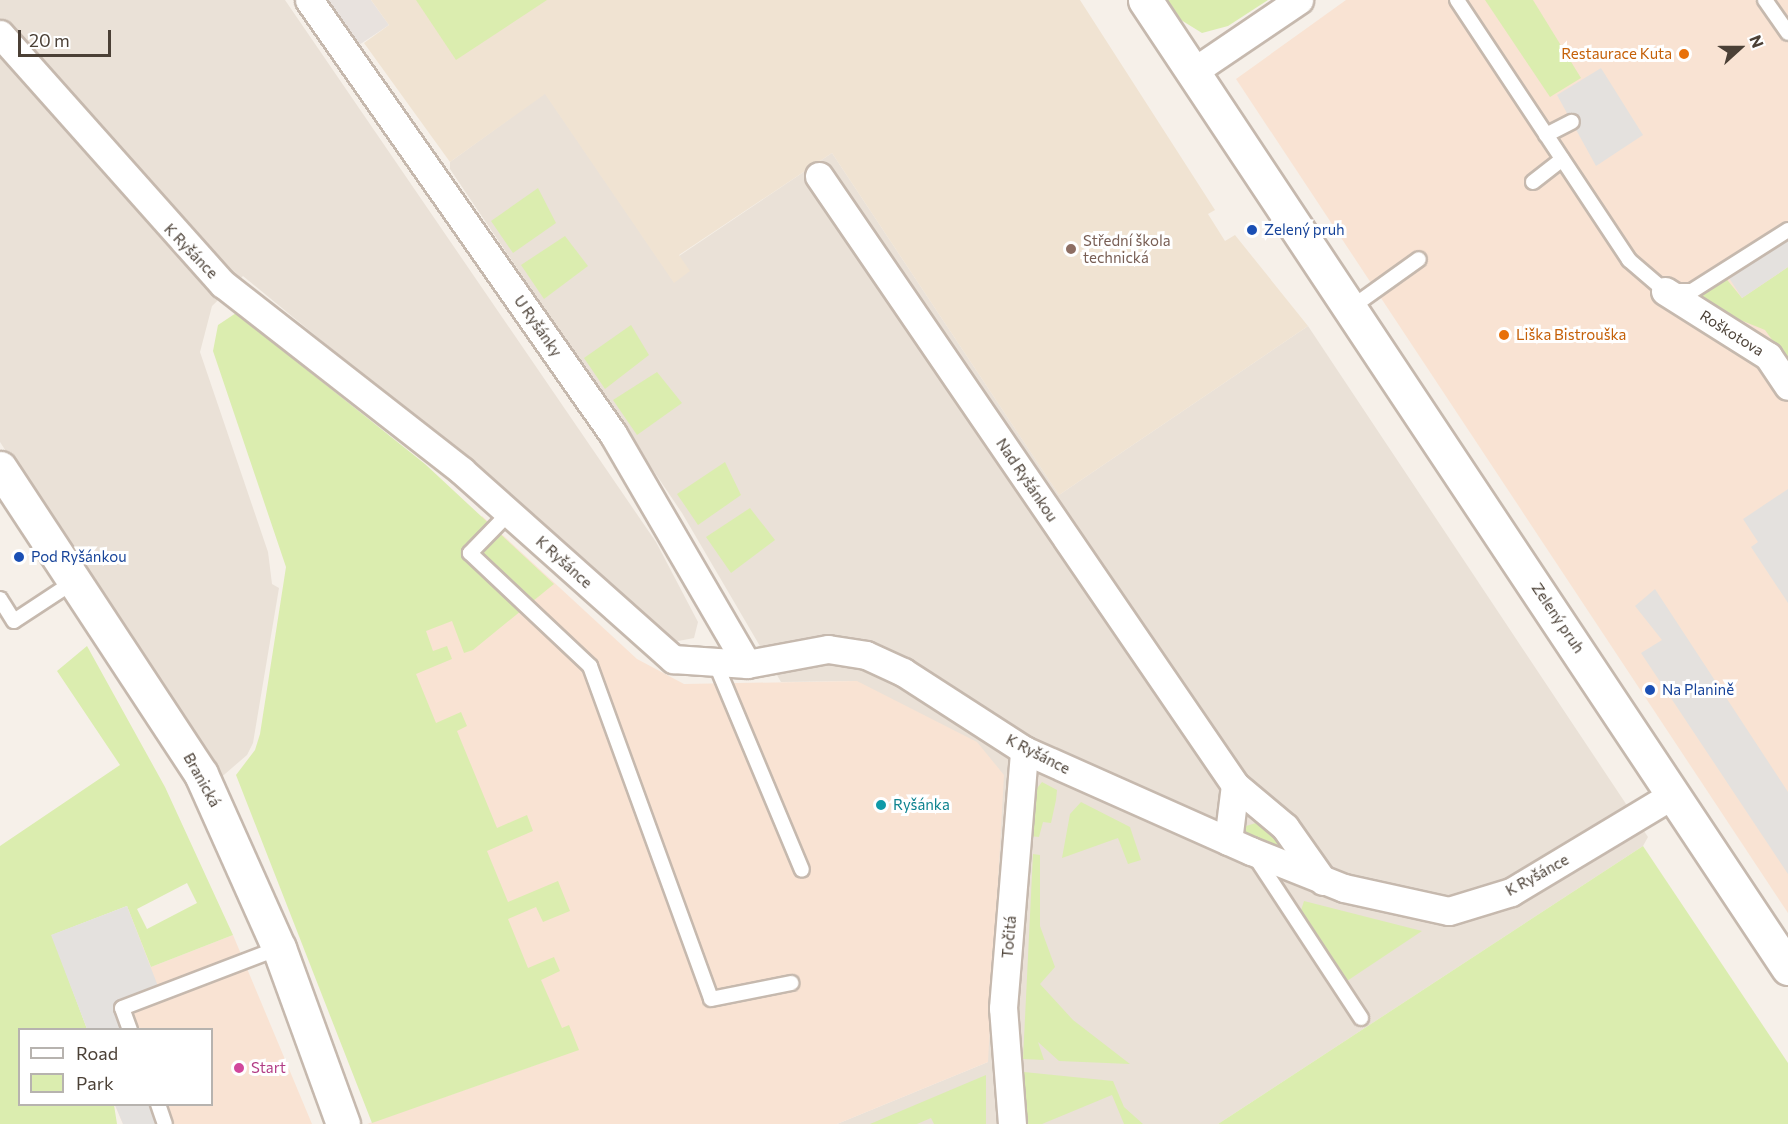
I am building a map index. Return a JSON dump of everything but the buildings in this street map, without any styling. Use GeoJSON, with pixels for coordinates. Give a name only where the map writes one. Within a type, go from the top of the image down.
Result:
{"type":"FeatureCollection","features":[{"type":"Feature","properties":{"kind":"street","name":"U Ryšánky"},"geometry":{"type":"LineString","coordinates":[[309,0],[613,434],[747,664]]}},
{"type":"Feature","properties":{"kind":"street","name":"Zelený pruh"},"geometry":{"type":"LineString","coordinates":[[1145,0],[1352,307],[1788,968]]}},
{"type":"Feature","properties":{"kind":"street"},"geometry":{"type":"LineString","coordinates":[[1194,71],[1299,0]]}},
{"type":"Feature","properties":{"kind":"street","name":"K Ryšánce"},"geometry":{"type":"LineString","coordinates":[[0,34],[223,284],[509,513],[673,659],[747,664],[828,649],[866,655],[903,672],[1024,750],[1240,846],[1323,881],[1449,911],[1511,892],[1674,794]]}},
{"type":"Feature","properties":{"kind":"street","name":"Nad Ryšánkou"},"geometry":{"type":"LineString","coordinates":[[819,176],[1235,785],[1285,827],[1323,881]]}},
{"type":"Feature","properties":{"kind":"street","name":"Roškotova"},"geometry":{"type":"LineString","coordinates":[[1665,291],[1768,356],[1788,386]]}},
{"type":"Feature","properties":{"kind":"street","name":"Branická"},"geometry":{"type":"LineString","coordinates":[[0,468],[201,774],[279,948],[343,1124]]}},
{"type":"Feature","properties":{"kind":"street","name":"Točitá"},"geometry":{"type":"LineString","coordinates":[[1012,1124],[1003,1008],[1024,750]]}},
{"type":"Feature","properties":{"kind":"street"},"geometry":{"type":"LineString","coordinates":[[1235,785],[1240,846]]}},
{"type":"Feature","properties":{"kind":"lane"},"geometry":{"type":"LineString","coordinates":[[1456,0],[1629,260],[1665,291],[1692,291],[1788,230]]}},
{"type":"Feature","properties":{"kind":"lane"},"geometry":{"type":"LineString","coordinates":[[1766,0],[1788,33]]}},
{"type":"Feature","properties":{"kind":"lane"},"geometry":{"type":"LineString","coordinates":[[1546,135],[1572,122]]}},
{"type":"Feature","properties":{"kind":"lane"},"geometry":{"type":"LineString","coordinates":[[1533,182],[1562,159]]}},
{"type":"Feature","properties":{"kind":"lane"},"geometry":{"type":"LineString","coordinates":[[1352,307],[1419,259]]}},
{"type":"Feature","properties":{"kind":"lane"},"geometry":{"type":"LineString","coordinates":[[509,513],[470,553],[590,666],[711,999],[791,983]]}},
{"type":"Feature","properties":{"kind":"lane"},"geometry":{"type":"LineString","coordinates":[[0,599],[14,621],[76,581]]}},
{"type":"Feature","properties":{"kind":"lane"},"geometry":{"type":"LineString","coordinates":[[715,662],[802,870]]}},
{"type":"Feature","properties":{"kind":"lane"},"geometry":{"type":"LineString","coordinates":[[1240,846],[1361,1018]]}},
{"type":"Feature","properties":{"kind":"lane"},"geometry":{"type":"LineString","coordinates":[[130,1028],[122,1008],[279,948]]}},
{"type":"Feature","properties":{"kind":"lane"},"geometry":{"type":"LineString","coordinates":[[159,1106],[165,1124]]}},
{"type":"Feature","properties":{"kind":"shaded area"},"geometry":{"type":"Polygon","coordinates":[[[0,0],[285,0],[656,542],[698,622],[694,638],[668,643],[508,494],[243,276],[212,306],[200,352],[268,552],[272,584],[279,588],[253,743],[247,755],[218,780],[0,442],[0,0]]]}},
{"type":"Feature","properties":{"kind":"shaded area"},"geometry":{"type":"Polygon","coordinates":[[[328,0],[371,0],[389,25],[359,45],[328,0]]]}},
{"type":"Feature","properties":{"kind":"shaded area","name":"Střední škola technická"},"geometry":{"type":"Polygon","coordinates":[[[371,0],[1080,0],[1215,210],[1208,214],[1225,241],[1235,235],[1308,326],[1059,495],[832,153],[679,255],[690,271],[674,283],[545,94],[450,162],[364,43],[389,25],[371,0]]]}},
{"type":"Feature","properties":{"kind":"shaded area"},"geometry":{"type":"Polygon","coordinates":[[[1346,0],[1788,0],[1788,913],[1236,79],[1346,0]]]}},
{"type":"Feature","properties":{"kind":"shaded area"},"geometry":{"type":"Polygon","coordinates":[[[1601,68],[1643,135],[1596,166],[1557,95],[1601,68]]]}},
{"type":"Feature","properties":{"kind":"shaded area"},"geometry":{"type":"Polygon","coordinates":[[[545,93],[674,282],[679,256],[832,153],[1059,495],[1308,326],[1648,837],[1643,846],[1218,1124],[837,1124],[988,1062],[857,681],[781,682],[682,513],[450,169],[450,162],[545,93]]]}},
{"type":"Feature","properties":{"kind":"shaded area"},"geometry":{"type":"Polygon","coordinates":[[[1788,240],[1788,267],[1742,298],[1729,278],[1788,240]]]}},
{"type":"Feature","properties":{"kind":"shaded area"},"geometry":{"type":"Polygon","coordinates":[[[1788,489],[1788,603],[1751,547],[1758,542],[1743,519],[1788,489]]]}},
{"type":"Feature","properties":{"kind":"shaded area"},"geometry":{"type":"Polygon","coordinates":[[[482,516],[637,659],[684,684],[857,681],[977,742],[1004,775],[988,1062],[837,1124],[367,1124],[544,1062],[390,617],[482,516]]]}},
{"type":"Feature","properties":{"kind":"shaded area"},"geometry":{"type":"Polygon","coordinates":[[[1655,589],[1788,792],[1788,874],[1641,653],[1662,640],[1635,606],[1655,589]]]}},
{"type":"Feature","properties":{"kind":"shaded area"},"geometry":{"type":"Polygon","coordinates":[[[127,906],[151,967],[233,935],[312,1124],[123,1124],[115,1106],[213,1106],[213,1028],[87,1028],[127,906]]]}},
{"type":"Feature","properties":{"kind":"shaded area"},"geometry":{"type":"Polygon","coordinates":[[[127,906],[161,994],[122,1008],[130,1028],[87,1028],[51,935],[127,906]]]}},
{"type":"Feature","properties":{"kind":"shaded area"},"geometry":{"type":"Polygon","coordinates":[[[115,1106],[158,1106],[165,1124],[123,1124],[115,1106]]]}},
{"type":"Feature","properties":{"kind":"green space"},"geometry":{"type":"Polygon","coordinates":[[[416,0],[547,0],[456,60],[416,0]]]}},
{"type":"Feature","properties":{"kind":"green space"},"geometry":{"type":"Polygon","coordinates":[[[1167,0],[1268,0],[1228,26],[1202,33],[1181,20],[1167,0]]]}},
{"type":"Feature","properties":{"kind":"green space"},"geometry":{"type":"Polygon","coordinates":[[[1485,0],[1533,0],[1581,78],[1550,97],[1485,0]]]}},
{"type":"Feature","properties":{"kind":"green space"},"geometry":{"type":"Polygon","coordinates":[[[538,188],[556,223],[513,253],[491,221],[538,188]]]}},
{"type":"Feature","properties":{"kind":"green space"},"geometry":{"type":"Polygon","coordinates":[[[565,236],[588,266],[544,299],[521,265],[565,236]]]}},
{"type":"Feature","properties":{"kind":"green space"},"geometry":{"type":"Polygon","coordinates":[[[1788,267],[1788,362],[1765,330],[1683,297],[1724,276],[1742,298],[1788,267]]]}},
{"type":"Feature","properties":{"kind":"green space"},"geometry":{"type":"Polygon","coordinates":[[[236,313],[425,464],[554,584],[473,650],[464,653],[452,621],[426,631],[433,651],[447,646],[452,659],[416,674],[436,723],[461,712],[467,726],[457,731],[497,828],[527,815],[533,831],[487,851],[508,902],[558,881],[570,911],[543,922],[536,907],[508,919],[528,968],[554,957],[560,971],[541,980],[562,1028],[569,1025],[579,1050],[372,1123],[236,775],[255,750],[260,734],[286,567],[213,351],[218,325],[236,313]]]}},
{"type":"Feature","properties":{"kind":"green space"},"geometry":{"type":"Polygon","coordinates":[[[631,325],[649,355],[605,389],[584,358],[631,325]]]}},
{"type":"Feature","properties":{"kind":"green space"},"geometry":{"type":"Polygon","coordinates":[[[657,372],[682,403],[637,435],[613,400],[657,372]]]}},
{"type":"Feature","properties":{"kind":"green space"},"geometry":{"type":"Polygon","coordinates":[[[725,462],[741,495],[698,525],[677,494],[725,462]]]}},
{"type":"Feature","properties":{"kind":"green space"},"geometry":{"type":"Polygon","coordinates":[[[750,508],[775,540],[731,573],[706,537],[750,508]]]}},
{"type":"Feature","properties":{"kind":"green space"},"geometry":{"type":"Polygon","coordinates":[[[87,646],[165,787],[233,935],[151,967],[127,906],[52,935],[87,1028],[18,1028],[18,1106],[114,1106],[117,1124],[0,1124],[0,846],[120,765],[57,671],[87,646]],[[187,883],[137,909],[147,929],[197,903],[187,883]]]}},
{"type":"Feature","properties":{"kind":"green space"},"geometry":{"type":"Polygon","coordinates":[[[1042,782],[1057,790],[1051,823],[1043,822],[1039,837],[1030,836],[1034,792],[1042,782]]]}},
{"type":"Feature","properties":{"kind":"green space"},"geometry":{"type":"Polygon","coordinates":[[[1081,802],[1130,827],[1141,860],[1128,864],[1118,838],[1062,858],[1070,814],[1081,802]]]}},
{"type":"Feature","properties":{"kind":"green space"},"geometry":{"type":"Polygon","coordinates":[[[1259,822],[1272,825],[1293,861],[1240,840],[1243,827],[1259,822]]]}},
{"type":"Feature","properties":{"kind":"green space"},"geometry":{"type":"Polygon","coordinates":[[[1643,846],[1788,1063],[1788,1124],[1218,1124],[1643,846]]]}},
{"type":"Feature","properties":{"kind":"green space"},"geometry":{"type":"Polygon","coordinates":[[[1033,854],[1040,855],[1040,926],[1055,967],[1040,984],[1073,1020],[1130,1064],[1059,1061],[1038,1042],[1044,1060],[1023,1059],[1033,854]]]}},
{"type":"Feature","properties":{"kind":"green space"},"geometry":{"type":"Polygon","coordinates":[[[1304,901],[1422,931],[1347,981],[1339,968],[1330,970],[1297,923],[1304,901]]]}},
{"type":"Feature","properties":{"kind":"green space"},"geometry":{"type":"Polygon","coordinates":[[[1024,1072],[1113,1081],[1124,1107],[1143,1124],[1124,1124],[1112,1095],[1042,1124],[1025,1124],[1024,1072]]]}},
{"type":"Feature","properties":{"kind":"green space"},"geometry":{"type":"Polygon","coordinates":[[[986,1075],[986,1124],[934,1124],[931,1118],[917,1124],[870,1124],[986,1075]]]}},
{"type":"Feature","properties":{"kind":"place","name":"Restaurace Kuta"},"geometry":{"type":"Point","coordinates":[1684,54]}},
{"type":"Feature","properties":{"kind":"place","name":"Zelený pruh"},"geometry":{"type":"Point","coordinates":[1252,230]}},
{"type":"Feature","properties":{"kind":"place","name":"Střední škola technická"},"geometry":{"type":"Point","coordinates":[1071,249]}},
{"type":"Feature","properties":{"kind":"place","name":"Liška Bistrouška"},"geometry":{"type":"Point","coordinates":[1504,335]}},
{"type":"Feature","properties":{"kind":"place","name":"Pod Ryšánkou"},"geometry":{"type":"Point","coordinates":[19,557]}},
{"type":"Feature","properties":{"kind":"place","name":"Na Planině"},"geometry":{"type":"Point","coordinates":[1650,690]}},
{"type":"Feature","properties":{"kind":"place","name":"Ryšánka"},"geometry":{"type":"Point","coordinates":[881,805]}},
{"type":"Feature","properties":{"kind":"place","name":"Start"},"geometry":{"type":"Point","coordinates":[239,1068]}}]}
